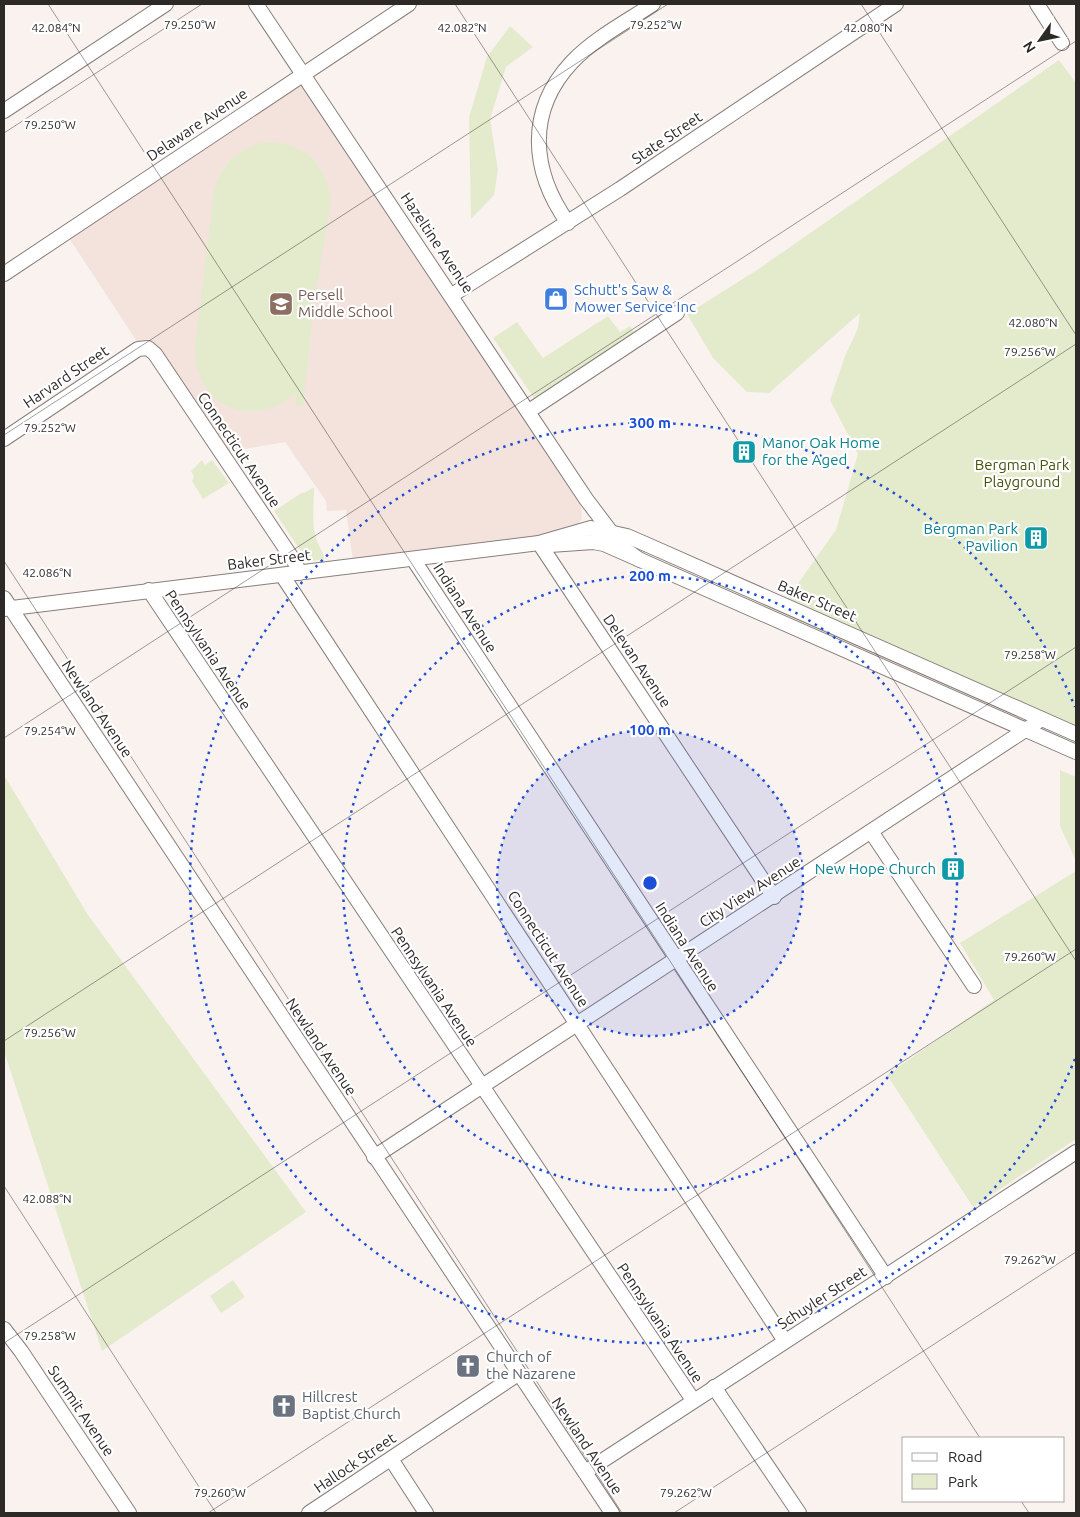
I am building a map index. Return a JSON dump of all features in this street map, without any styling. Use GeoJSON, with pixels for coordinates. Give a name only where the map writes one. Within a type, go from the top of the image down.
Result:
{"type":"FeatureCollection","features":[{"type":"Feature","properties":{"kind":"street"},"geometry":{"type":"LineString","coordinates":[[4,111],[166,4]]}},
{"type":"Feature","properties":{"kind":"street","name":"Hazeltine Avenue"},"geometry":{"type":"LineString","coordinates":[[256,4],[452,295],[588,502],[623,548],[640,560]]}},
{"type":"Feature","properties":{"kind":"street","name":"Delaware Avenue"},"geometry":{"type":"LineString","coordinates":[[4,274],[409,4]]}},
{"type":"Feature","properties":{"kind":"street"},"geometry":{"type":"LineString","coordinates":[[568,223],[554,203],[542,171],[538,145],[545,107],[554,88],[572,62],[587,48],[654,4]]}},
{"type":"Feature","properties":{"kind":"street","name":"State Street"},"geometry":{"type":"LineString","coordinates":[[452,295],[568,223],[896,4]]}},
{"type":"Feature","properties":{"kind":"street"},"geometry":{"type":"LineString","coordinates":[[1037,4],[1062,43]]}},
{"type":"Feature","properties":{"kind":"street"},"geometry":{"type":"LineString","coordinates":[[529,411],[676,313]]}},
{"type":"Feature","properties":{"kind":"street","name":"Harvard Street"},"geometry":{"type":"LineString","coordinates":[[4,439],[138,349],[148,348]]}},
{"type":"Feature","properties":{"kind":"street","name":"Connecticut Avenue"},"geometry":{"type":"LineString","coordinates":[[148,348],[155,354],[205,428],[296,564],[299,573]]}},
{"type":"Feature","properties":{"kind":"street"},"geometry":{"type":"LineString","coordinates":[[570,534],[585,519],[588,502]]}},
{"type":"Feature","properties":{"kind":"street","name":"Baker Street"},"geometry":{"type":"LineString","coordinates":[[6,605],[282,575],[539,543],[591,528],[627,536],[1076,734]]}},
{"type":"Feature","properties":{"kind":"street","name":"Baker Street"},"geometry":{"type":"LineString","coordinates":[[539,543],[556,546],[593,542],[604,544],[1076,752]]}},
{"type":"Feature","properties":{"kind":"street","name":"Delevan Avenue"},"geometry":{"type":"LineString","coordinates":[[539,543],[774,896]]}},
{"type":"Feature","properties":{"kind":"street","name":"Indiana Avenue"},"geometry":{"type":"LineString","coordinates":[[413,559],[886,1277]]}},
{"type":"Feature","properties":{"kind":"street","name":"Connecticut Avenue"},"geometry":{"type":"LineString","coordinates":[[282,575],[785,1341]]}},
{"type":"Feature","properties":{"kind":"street","name":"Pennsylvania Avenue"},"geometry":{"type":"LineString","coordinates":[[148,590],[693,1400]]}},
{"type":"Feature","properties":{"kind":"street","name":"Newland Avenue"},"geometry":{"type":"LineString","coordinates":[[6,605],[612,1513]]}},
{"type":"Feature","properties":{"kind":"street","name":"City View Avenue"},"geometry":{"type":"LineString","coordinates":[[374,1157],[1042,719]]}},
{"type":"Feature","properties":{"kind":"street"},"geometry":{"type":"LineString","coordinates":[[872,832],[974,986]]}},
{"type":"Feature","properties":{"kind":"street","name":"Schuyler Street"},"geometry":{"type":"LineString","coordinates":[[585,1472],[1076,1152]]}},
{"type":"Feature","properties":{"kind":"street","name":"Summit Avenue"},"geometry":{"type":"LineString","coordinates":[[4,1329],[21,1351],[129,1513]]}},
{"type":"Feature","properties":{"kind":"street"},"geometry":{"type":"LineString","coordinates":[[4,1348],[21,1351]]}},
{"type":"Feature","properties":{"kind":"street","name":"Hallock Street"},"geometry":{"type":"LineString","coordinates":[[309,1513],[518,1374]]}},
{"type":"Feature","properties":{"kind":"street","name":"Pennsylvania Avenue"},"geometry":{"type":"LineString","coordinates":[[714,1387],[799,1513]]}},
{"type":"Feature","properties":{"kind":"street"},"geometry":{"type":"LineString","coordinates":[[391,1459],[426,1513]]}},
{"type":"Feature","properties":{"kind":"shaded area","name":"Persell Middle School"},"geometry":{"type":"Polygon","coordinates":[[[299,86],[303,86],[581,503],[582,519],[571,532],[353,561],[346,510],[327,511],[326,501],[285,442],[227,452],[154,343],[149,339],[138,343],[69,238],[299,86]]]}},
{"type":"Feature","properties":{"kind":"green space"},"geometry":{"type":"Polygon","coordinates":[[[510,26],[533,47],[506,67],[490,119],[498,170],[494,195],[471,219],[469,117],[487,57],[510,26]]]}},
{"type":"Feature","properties":{"kind":"green space","name":"Bergman Park Playground"},"geometry":{"type":"Polygon","coordinates":[[[1059,60],[1076,83],[1076,730],[784,603],[836,530],[858,454],[830,400],[845,356],[858,328],[860,313],[769,393],[747,392],[713,358],[687,314],[757,270],[1059,60]]]}},
{"type":"Feature","properties":{"kind":"green space"},"geometry":{"type":"Polygon","coordinates":[[[266,142],[292,146],[311,157],[319,166],[324,176],[331,201],[314,303],[303,406],[295,406],[296,393],[279,405],[262,410],[244,411],[228,406],[214,397],[203,384],[197,367],[195,346],[214,190],[217,181],[232,158],[247,148],[266,142]]]}},
{"type":"Feature","properties":{"kind":"green space"},"geometry":{"type":"Polygon","coordinates":[[[608,316],[620,332],[630,326],[636,335],[536,401],[493,338],[517,322],[543,358],[608,316]]]}},
{"type":"Feature","properties":{"kind":"green space"},"geometry":{"type":"Polygon","coordinates":[[[202,460],[205,465],[212,460],[229,483],[203,499],[192,481],[194,476],[191,471],[202,460]]]}},
{"type":"Feature","properties":{"kind":"green space"},"geometry":{"type":"Polygon","coordinates":[[[314,487],[314,528],[324,559],[308,562],[274,511],[314,487]]]}},
{"type":"Feature","properties":{"kind":"green space"},"geometry":{"type":"Polygon","coordinates":[[[1060,770],[1076,777],[1076,861],[1060,826],[1060,770]]]}},
{"type":"Feature","properties":{"kind":"green space"},"geometry":{"type":"Polygon","coordinates":[[[4,775],[88,915],[306,1212],[102,1351],[4,1051],[4,775]]]}},
{"type":"Feature","properties":{"kind":"green space"},"geometry":{"type":"Polygon","coordinates":[[[1076,871],[1076,1139],[973,1207],[887,1075],[994,1000],[960,943],[1076,871]]]}},
{"type":"Feature","properties":{"kind":"green space"},"geometry":{"type":"Polygon","coordinates":[[[233,1280],[245,1297],[221,1313],[210,1296],[233,1280]]]}},
{"type":"Feature","properties":{"kind":"place","name":"Schutt's Saw & Mower Service Inc"},"geometry":{"type":"Point","coordinates":[556,299]}},
{"type":"Feature","properties":{"kind":"place","name":"Persell Middle School"},"geometry":{"type":"Point","coordinates":[281,304]}},
{"type":"Feature","properties":{"kind":"place","name":"Manor Oak Home for the Aged"},"geometry":{"type":"Point","coordinates":[744,452]}},
{"type":"Feature","properties":{"kind":"place","name":"Bergman Park Pavilion"},"geometry":{"type":"Point","coordinates":[1036,538]}},
{"type":"Feature","properties":{"kind":"place","name":"New Hope Church"},"geometry":{"type":"Point","coordinates":[953,869]}},
{"type":"Feature","properties":{"kind":"place","name":"Church of the Nazarene"},"geometry":{"type":"Point","coordinates":[468,1366]}},
{"type":"Feature","properties":{"kind":"place","name":"Hillcrest Baptist Church"},"geometry":{"type":"Point","coordinates":[284,1406]}}]}
